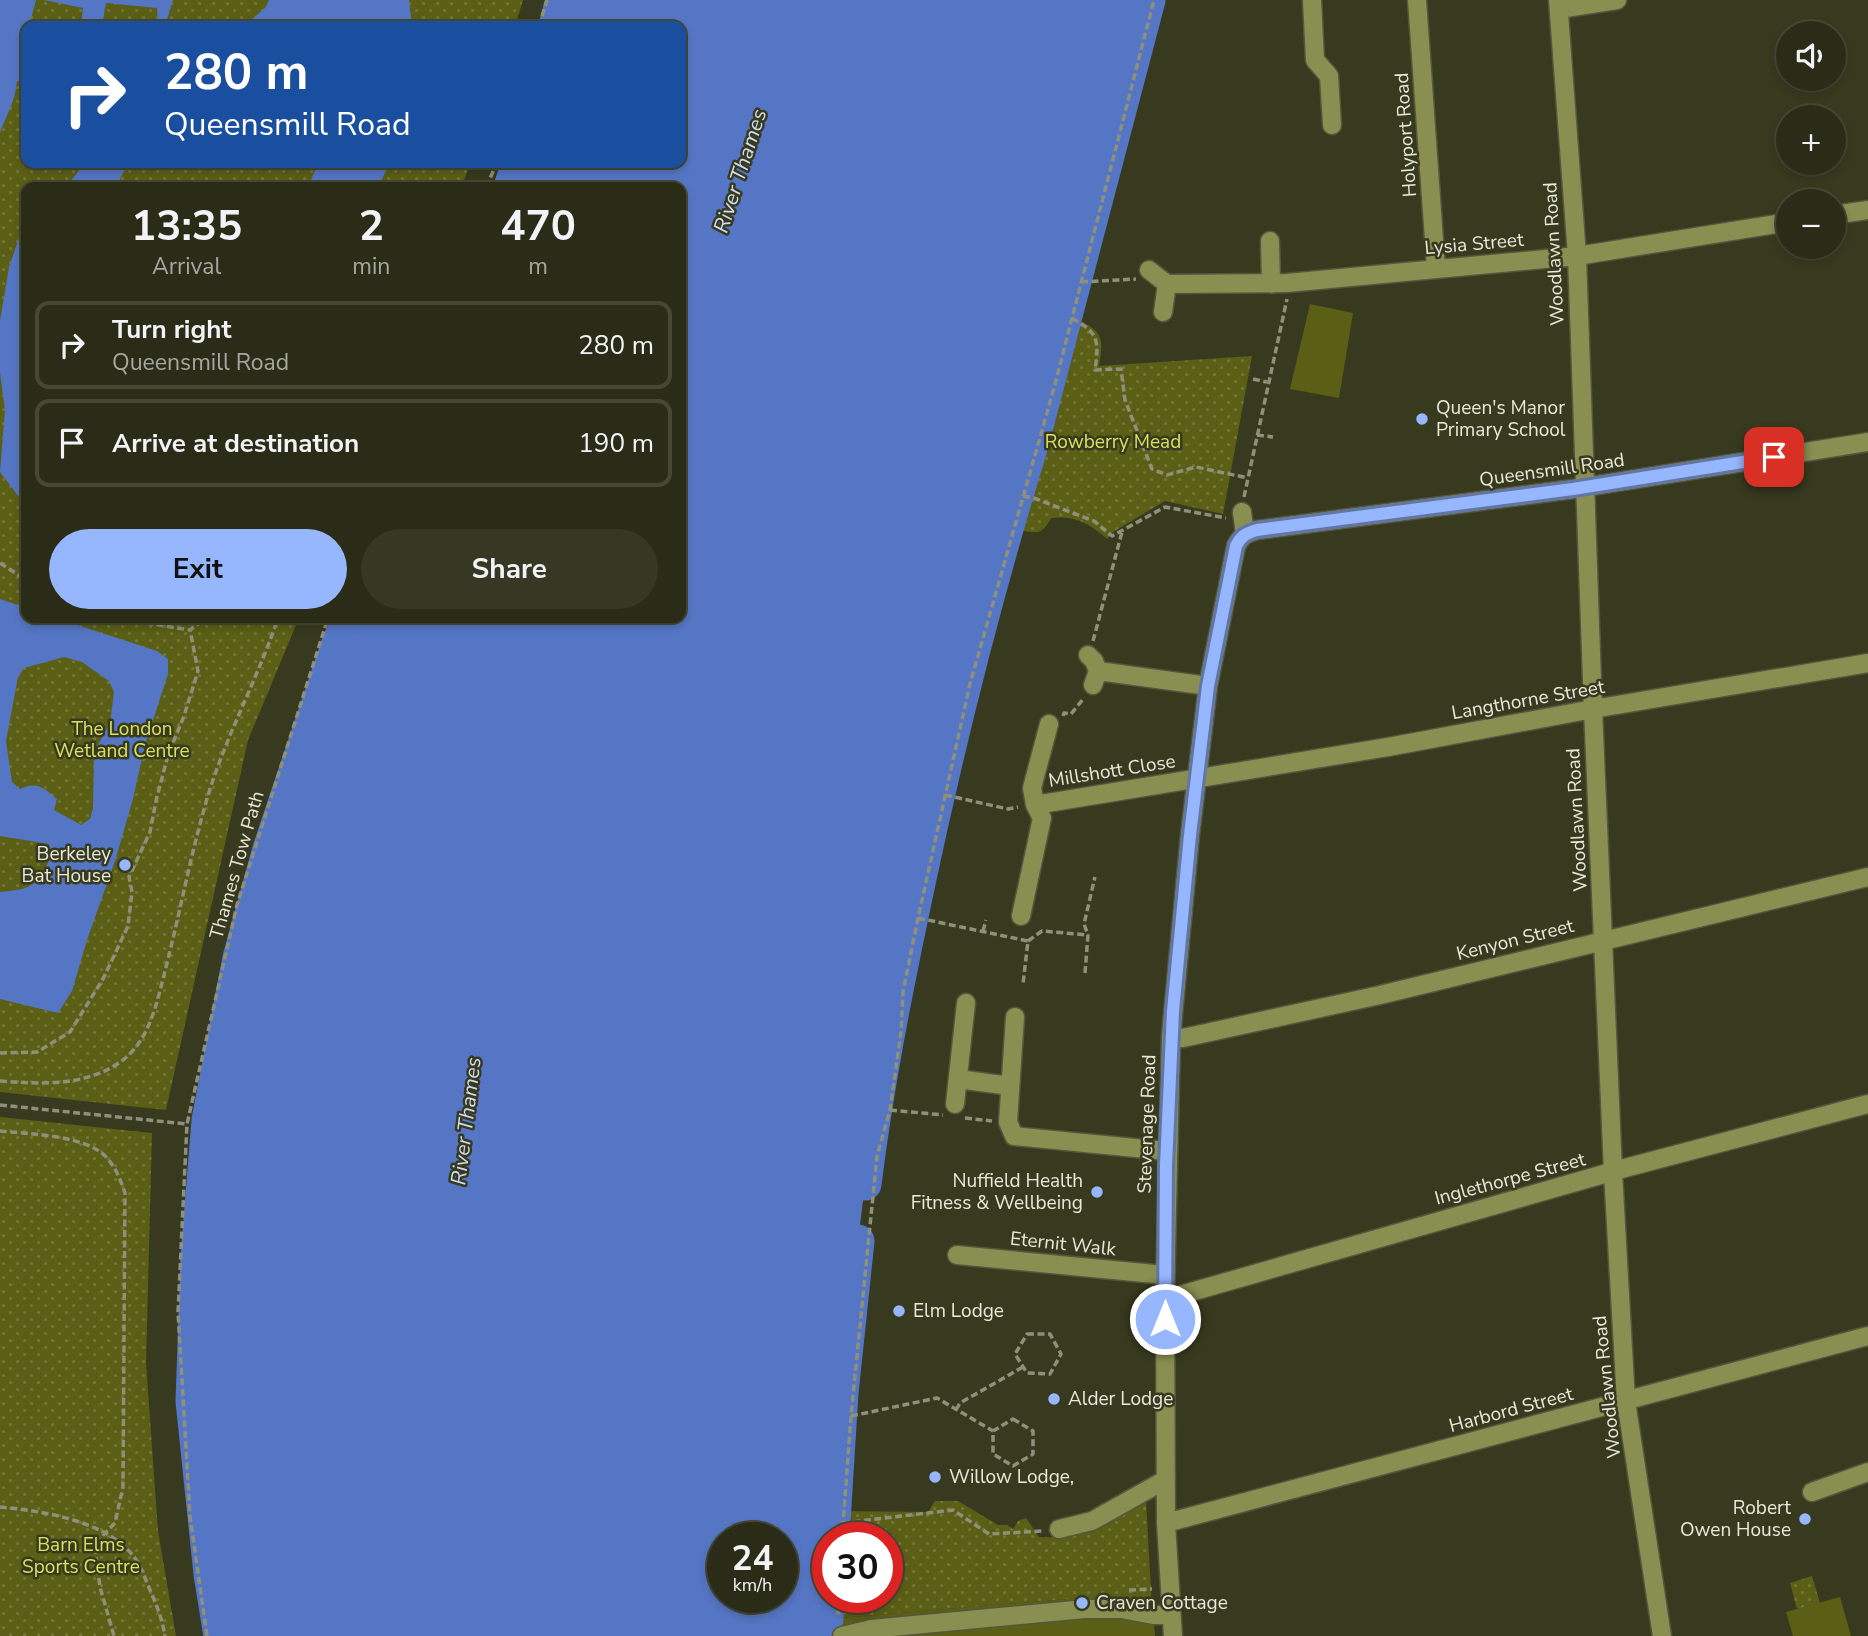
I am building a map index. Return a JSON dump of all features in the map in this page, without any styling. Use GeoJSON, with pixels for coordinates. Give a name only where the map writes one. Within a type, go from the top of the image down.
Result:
{"type":"FeatureCollection","features":[{"type":"Feature","properties":{"kind":"street"},"geometry":{"type":"LineString","coordinates":[[1312,0],[1315,60],[1329,76],[1332,125]]}},
{"type":"Feature","properties":{"kind":"street","name":"Holyport Road"},"geometry":{"type":"LineString","coordinates":[[1417,0],[1436,268]]}},
{"type":"Feature","properties":{"kind":"street"},"geometry":{"type":"LineString","coordinates":[[1558,4],[1617,0]]}},
{"type":"Feature","properties":{"kind":"street","name":"Woodlawn Road"},"geometry":{"type":"LineString","coordinates":[[1558,4],[1577,256],[1592,709],[1626,1401],[1662,1636]]}},
{"type":"Feature","properties":{"kind":"street"},"geometry":{"type":"LineString","coordinates":[[1846,213],[1868,210]]}},
{"type":"Feature","properties":{"kind":"street","name":"Lysia Street"},"geometry":{"type":"LineString","coordinates":[[1167,284],[1281,289],[1436,268],[1577,256],[1776,224]]}},
{"type":"Feature","properties":{"kind":"street"},"geometry":{"type":"LineString","coordinates":[[1270,241],[1281,289]]}},
{"type":"Feature","properties":{"kind":"street"},"geometry":{"type":"LineString","coordinates":[[1149,270],[1167,284],[1163,312]]}},
{"type":"Feature","properties":{"kind":"street","name":"Queensmill Road"},"geometry":{"type":"LineString","coordinates":[[1243,535],[1584,487],[1868,442]]}},
{"type":"Feature","properties":{"kind":"street"},"geometry":{"type":"LineString","coordinates":[[1239,514],[1243,535]]}},
{"type":"Feature","properties":{"kind":"street","name":"Stevenage Road"},"geometry":{"type":"LineString","coordinates":[[1173,1636],[1166,1523],[1164,1296],[1171,1036],[1196,779],[1208,686],[1236,546],[1243,535]]}},
{"type":"Feature","properties":{"kind":"street","name":"Langthorne Street"},"geometry":{"type":"LineString","coordinates":[[1196,779],[1868,663]]}},
{"type":"Feature","properties":{"kind":"street"},"geometry":{"type":"LineString","coordinates":[[1092,667],[1208,686]]}},
{"type":"Feature","properties":{"kind":"street","name":"Millshott Close"},"geometry":{"type":"LineString","coordinates":[[1020,916],[1042,818],[1035,805],[1032,788],[1049,724]]}},
{"type":"Feature","properties":{"kind":"street","name":"Millshott Close"},"geometry":{"type":"LineString","coordinates":[[1035,805],[1196,779]]}},
{"type":"Feature","properties":{"kind":"street","name":"Kenyon Street"},"geometry":{"type":"LineString","coordinates":[[1171,1036],[1183,1038],[1380,995],[1868,877]]}},
{"type":"Feature","properties":{"kind":"street"},"geometry":{"type":"LineString","coordinates":[[955,1104],[966,1003]]}},
{"type":"Feature","properties":{"kind":"street"},"geometry":{"type":"LineString","coordinates":[[1015,1017],[1008,1122],[1014,1136],[1166,1151]]}},
{"type":"Feature","properties":{"kind":"street"},"geometry":{"type":"LineString","coordinates":[[957,1079],[1010,1086]]}},
{"type":"Feature","properties":{"kind":"street","name":"Inglethorpe Street"},"geometry":{"type":"LineString","coordinates":[[1164,1296],[1177,1296],[1613,1172],[1868,1104]]}},
{"type":"Feature","properties":{"kind":"street","name":"Eternit Walk"},"geometry":{"type":"LineString","coordinates":[[957,1255],[1165,1275]]}},
{"type":"Feature","properties":{"kind":"street","name":"Harbord Street"},"geometry":{"type":"LineString","coordinates":[[1166,1523],[1868,1336]]}},
{"type":"Feature","properties":{"kind":"street"},"geometry":{"type":"LineString","coordinates":[[1812,1492],[1868,1472]]}},
{"type":"Feature","properties":{"kind":"street"},"geometry":{"type":"LineString","coordinates":[[1059,1530],[1092,1521],[1165,1480]]}},
{"type":"Feature","properties":{"kind":"street"},"geometry":{"type":"LineString","coordinates":[[842,1636],[871,1629],[1086,1609],[1121,1609],[1153,1615],[1171,1615]]}},
{"type":"Feature","properties":{"kind":"path"},"geometry":{"type":"LineString","coordinates":[[541,21],[547,0]]}},
{"type":"Feature","properties":{"kind":"path"},"geometry":{"type":"LineString","coordinates":[[843,1522],[850,1416],[877,1156],[890,1110],[904,992],[918,918],[970,684],[1072,317],[1154,0]]}},
{"type":"Feature","properties":{"kind":"path"},"geometry":{"type":"LineString","coordinates":[[1081,282],[1139,279],[1149,270]]}},
{"type":"Feature","properties":{"kind":"path"},"geometry":{"type":"LineString","coordinates":[[1023,496],[1094,521],[1112,536],[1165,508],[1225,518],[1239,514],[1267,382],[1281,289]]}},
{"type":"Feature","properties":{"kind":"path"},"geometry":{"type":"LineString","coordinates":[[1072,317],[1094,333],[1098,346],[1095,370],[1121,369],[1125,400],[1152,469],[1167,475],[1196,467],[1248,478]]}},
{"type":"Feature","properties":{"kind":"path"},"geometry":{"type":"LineString","coordinates":[[1253,379],[1267,382]]}},
{"type":"Feature","properties":{"kind":"path"},"geometry":{"type":"LineString","coordinates":[[1256,435],[1273,437]]}},
{"type":"Feature","properties":{"kind":"path"},"geometry":{"type":"LineString","coordinates":[[1049,724],[1061,719],[1064,713],[1071,714],[1092,667],[1122,532]]}},
{"type":"Feature","properties":{"kind":"path"},"geometry":{"type":"LineString","coordinates":[[0,563],[21,577]]}},
{"type":"Feature","properties":{"kind":"path"},"geometry":{"type":"LineString","coordinates":[[146,623],[190,630],[199,623]]}},
{"type":"Feature","properties":{"kind":"path"},"geometry":{"type":"LineString","coordinates":[[0,1081],[59,1084],[95,1074],[123,1060],[144,1037],[158,999],[212,785],[241,706],[276,623]]}},
{"type":"Feature","properties":{"kind":"path","name":"Thames Tow Path"},"geometry":{"type":"LineString","coordinates":[[207,1636],[190,1516],[177,1312],[187,1124],[237,905],[326,623]]}},
{"type":"Feature","properties":{"kind":"path"},"geometry":{"type":"LineString","coordinates":[[0,1053],[37,1052],[70,1032],[103,979],[128,926],[132,892],[129,877],[150,832],[167,755],[184,716],[198,671],[190,630]]}},
{"type":"Feature","properties":{"kind":"path"},"geometry":{"type":"LineString","coordinates":[[945,794],[1008,809],[1035,805]]}},
{"type":"Feature","properties":{"kind":"path"},"geometry":{"type":"LineString","coordinates":[[1085,973],[1088,935],[1084,924],[1095,877]]}},
{"type":"Feature","properties":{"kind":"path"},"geometry":{"type":"LineString","coordinates":[[918,918],[969,931],[974,929],[1028,941]]}},
{"type":"Feature","properties":{"kind":"path"},"geometry":{"type":"LineString","coordinates":[[984,931],[986,920]]}},
{"type":"Feature","properties":{"kind":"path"},"geometry":{"type":"LineString","coordinates":[[1023,984],[1028,941],[1042,930],[1088,935]]}},
{"type":"Feature","properties":{"kind":"path"},"geometry":{"type":"LineString","coordinates":[[0,1105],[187,1124]]}},
{"type":"Feature","properties":{"kind":"path"},"geometry":{"type":"LineString","coordinates":[[0,1131],[61,1137],[83,1144],[106,1156],[119,1176],[125,1193],[123,1487],[115,1522],[97,1541],[96,1558],[100,1587],[114,1636]]}},
{"type":"Feature","properties":{"kind":"path"},"geometry":{"type":"LineString","coordinates":[[1027,1334],[1050,1334],[1061,1354],[1050,1374],[1027,1373],[1023,1367],[1015,1353],[1027,1334]]}},
{"type":"Feature","properties":{"kind":"path"},"geometry":{"type":"LineString","coordinates":[[956,1409],[960,1403],[1023,1367]]}},
{"type":"Feature","properties":{"kind":"path"},"geometry":{"type":"LineString","coordinates":[[850,1416],[937,1398],[993,1431]]}},
{"type":"Feature","properties":{"kind":"path"},"geometry":{"type":"LineString","coordinates":[[1013,1419],[1033,1431],[1033,1454],[1013,1466],[993,1454],[993,1431],[1013,1419]]}},
{"type":"Feature","properties":{"kind":"path"},"geometry":{"type":"LineString","coordinates":[[0,1507],[32,1510],[78,1521],[107,1533],[136,1559],[162,1617],[165,1636]]}},
{"type":"Feature","properties":{"kind":"path"},"geometry":{"type":"LineString","coordinates":[[851,1522],[953,1510],[989,1534],[1059,1530]]}},
{"type":"Feature","properties":{"kind":"green space","name":"The London Wetland Centre"},"geometry":{"type":"Polygon","coordinates":[[[0,0],[523,0],[517,21],[21,21],[21,168],[468,168],[464,182],[21,182],[21,623],[297,623],[248,740],[166,1110],[0,1092],[0,0]]]}},
{"type":"Feature","properties":{"kind":"green space"},"geometry":{"type":"Polygon","coordinates":[[[1310,304],[1353,313],[1339,398],[1290,389],[1310,304]]]}},
{"type":"Feature","properties":{"kind":"green space","name":"Rowberry Mead"},"geometry":{"type":"Polygon","coordinates":[[[1065,317],[1096,331],[1101,345],[1099,366],[1252,356],[1223,514],[1165,501],[1113,532],[1107,539],[1088,525],[1067,518],[1051,518],[1039,532],[1020,530],[1024,519],[1010,517],[1032,445],[1065,317]]]}},
{"type":"Feature","properties":{"kind":"green space","name":"Barn Elms Sports Centre"},"geometry":{"type":"Polygon","coordinates":[[[0,1117],[152,1133],[146,1363],[158,1531],[176,1636],[0,1636],[0,1117]]]}},
{"type":"Feature","properties":{"kind":"green space"},"geometry":{"type":"Polygon","coordinates":[[[1146,1500],[1151,1592],[903,1613],[903,1522],[834,1522],[835,1511],[928,1512],[935,1501],[958,1501],[998,1525],[1007,1525],[1013,1529],[1018,1521],[1026,1518],[1039,1537],[1071,1536],[1107,1523],[1146,1500]]]}},
{"type":"Feature","properties":{"kind":"green space"},"geometry":{"type":"Polygon","coordinates":[[[1812,1576],[1820,1603],[1797,1609],[1790,1583],[1812,1576]]]}},
{"type":"Feature","properties":{"kind":"green space","name":"Craven Cottage"},"geometry":{"type":"Polygon","coordinates":[[[1151,1592],[1155,1636],[822,1636],[827,1619],[1151,1592]]]}},
{"type":"Feature","properties":{"kind":"green space"},"geometry":{"type":"Polygon","coordinates":[[[1840,1597],[1851,1636],[1793,1636],[1786,1612],[1840,1597]]]}},
{"type":"Feature","properties":{"kind":"green space"},"geometry":{"type":"Polygon","coordinates":[[[827,1613],[899,1613],[827,1619],[827,1613]]]}},
{"type":"Feature","properties":{"kind":"water"},"geometry":{"type":"Polygon","coordinates":[[[0,0],[36,0],[30,21],[21,21],[21,82],[17,81],[13,102],[0,133],[0,0]]]}},
{"type":"Feature","properties":{"kind":"water"},"geometry":{"type":"Polygon","coordinates":[[[44,0],[173,0],[167,21],[158,21],[157,8],[106,3],[103,21],[82,21],[83,8],[44,0]]]}},
{"type":"Feature","properties":{"kind":"water"},"geometry":{"type":"Polygon","coordinates":[[[269,0],[409,0],[411,21],[250,21],[265,8],[269,0]]]}},
{"type":"Feature","properties":{"kind":"water","name":"River Thames"},"geometry":{"type":"Polygon","coordinates":[[[562,0],[1149,0],[1032,445],[954,728],[889,1031],[870,1146],[853,1280],[842,1393],[834,1522],[812,1522],[812,1613],[827,1613],[822,1636],[220,1636],[210,1574],[192,1401],[197,1257],[208,1120],[239,958],[269,849],[347,623],[686,623],[686,182],[512,182],[516,168],[686,168],[686,21],[556,21],[562,0]]]}},
{"type":"Feature","properties":{"kind":"water"},"geometry":{"type":"Polygon","coordinates":[[[81,168],[126,168],[118,182],[70,182],[81,168]]]}},
{"type":"Feature","properties":{"kind":"water"},"geometry":{"type":"Polygon","coordinates":[[[316,168],[388,168],[380,182],[310,182],[316,168]]]}},
{"type":"Feature","properties":{"kind":"water"},"geometry":{"type":"Polygon","coordinates":[[[20,235],[21,499],[0,472],[5,410],[0,373],[0,321],[9,267],[20,235]]]}},
{"type":"Feature","properties":{"kind":"water"},"geometry":{"type":"Polygon","coordinates":[[[0,599],[21,606],[21,623],[71,623],[157,651],[168,659],[168,674],[145,745],[115,861],[72,991],[58,1013],[0,999],[0,892],[33,884],[52,855],[49,844],[0,836],[0,599]],[[64,657],[24,668],[18,677],[6,741],[12,782],[20,789],[36,786],[44,789],[57,799],[54,810],[81,825],[90,819],[93,808],[94,752],[110,723],[114,692],[109,681],[82,662],[64,657]]]}},
{"type":"Feature","properties":{"kind":"waterway"},"geometry":{"type":"LineString","coordinates":[[556,21],[562,0]]}},
{"type":"Feature","properties":{"kind":"waterway"},"geometry":{"type":"LineString","coordinates":[[865,1184],[894,1004],[955,726],[1149,0]]}},
{"type":"Feature","properties":{"kind":"waterway"},"geometry":{"type":"LineString","coordinates":[[512,182],[516,168]]}},
{"type":"Feature","properties":{"kind":"waterway"},"geometry":{"type":"LineString","coordinates":[[220,1636],[210,1574],[192,1401],[197,1257],[208,1120],[239,958],[269,849],[347,623]]}},
{"type":"Feature","properties":{"kind":"waterway"},"geometry":{"type":"LineString","coordinates":[[834,1522],[842,1393],[858,1241]]}},
{"type":"Feature","properties":{"kind":"waterway"},"geometry":{"type":"LineString","coordinates":[[822,1636],[827,1613]]}},
{"type":"Feature","properties":{"kind":"place","name":"Queen's Manor Primary School"},"geometry":{"type":"Point","coordinates":[1422,419]}},
{"type":"Feature","properties":{"kind":"place","name":"Berkeley Bat House"},"geometry":{"type":"Point","coordinates":[125,865]}},
{"type":"Feature","properties":{"kind":"place","name":"Nuffield Health Fitness & Wellbeing"},"geometry":{"type":"Point","coordinates":[1097,1192]}},
{"type":"Feature","properties":{"kind":"place","name":"Elm Lodge"},"geometry":{"type":"Point","coordinates":[899,1311]}},
{"type":"Feature","properties":{"kind":"place","name":"Alder Lodge"},"geometry":{"type":"Point","coordinates":[1054,1399]}},
{"type":"Feature","properties":{"kind":"place","name":"Willow Lodge,"},"geometry":{"type":"Point","coordinates":[935,1477]}},
{"type":"Feature","properties":{"kind":"place","name":"Robert Owen House"},"geometry":{"type":"Point","coordinates":[1805,1519]}},
{"type":"Feature","properties":{"kind":"place","name":"Craven Cottage"},"geometry":{"type":"Point","coordinates":[1082,1603]}},
{"type":"Feature","properties":{"kind":"route"},"geometry":{"type":"LineString","coordinates":[[1165,1319],[1171,1036],[1187,860],[1208,686],[1239,539],[1248,532],[1257,530],[1573,489],[1774,457]]}}]}
